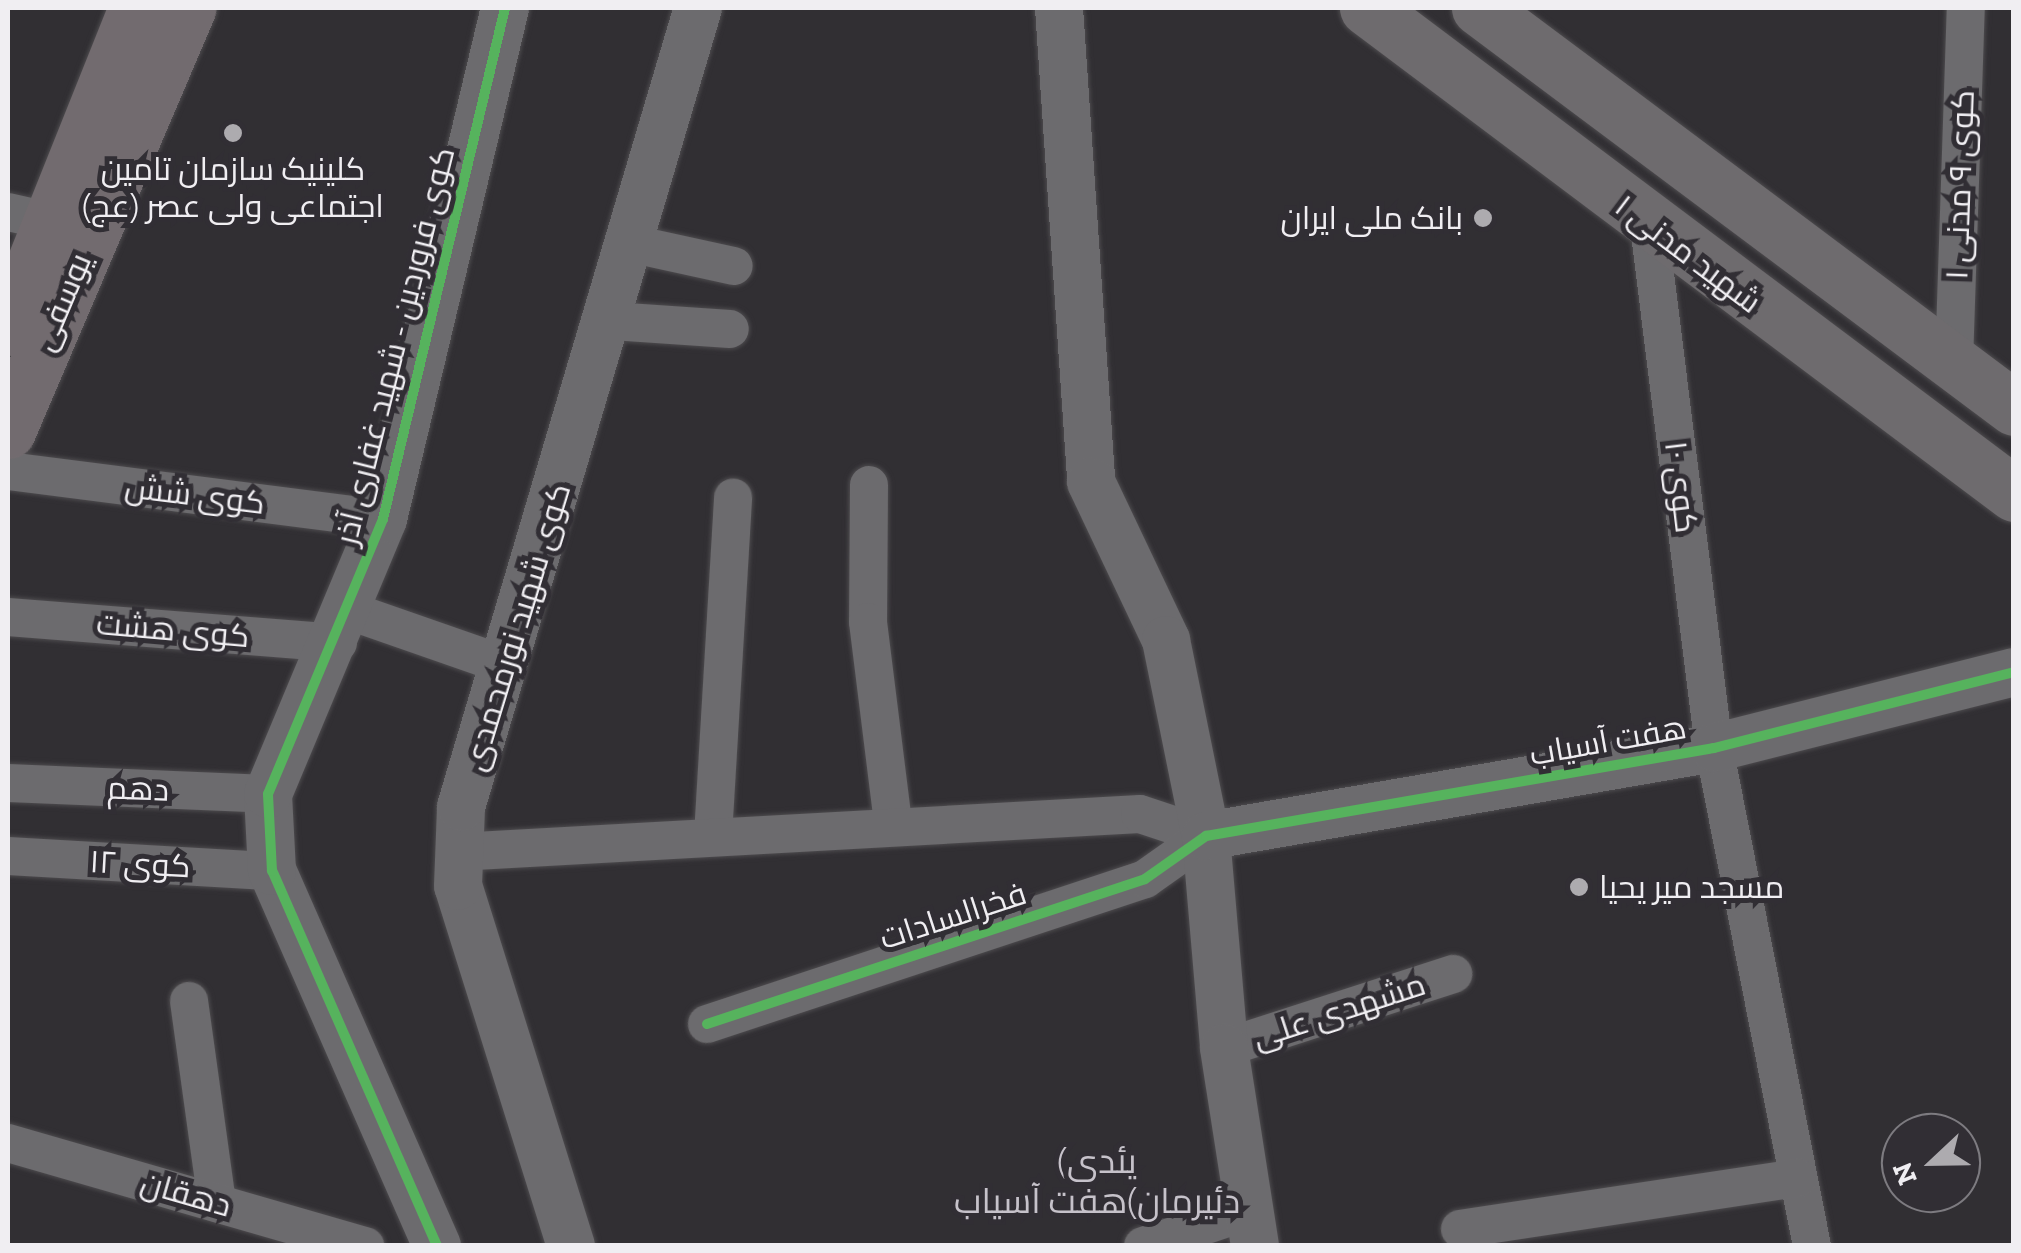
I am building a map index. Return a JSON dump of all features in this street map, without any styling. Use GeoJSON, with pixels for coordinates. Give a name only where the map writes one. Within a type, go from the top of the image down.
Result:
{"type":"FeatureCollection","features":[{"type":"Feature","properties":{"kind":"main road","name":"شهید مدنی ۱"},"geometry":{"type":"LineString","coordinates":[[1367,8],[1648,226],[2014,494]]}},
{"type":"Feature","properties":{"kind":"main road"},"geometry":{"type":"LineString","coordinates":[[1479,8],[2014,408]]}},
{"type":"Feature","properties":{"kind":"main road","name":"یوسفی"},"geometry":{"type":"LineString","coordinates":[[8,328],[30,217],[170,9]]}},
{"type":"Feature","properties":{"kind":"main road","name":"یوسفی"},"geometry":{"type":"LineString","coordinates":[[8,431],[170,9]]}},
{"type":"Feature","properties":{"kind":"street","name":"کوی فروردین - شهید غفاری آذر"},"geometry":{"type":"LineString","coordinates":[[437,1246],[272,872],[268,794],[344,627],[383,520],[505,8]]}},
{"type":"Feature","properties":{"kind":"street","name":"کوی شهید نورمحمدی"},"geometry":{"type":"LineString","coordinates":[[571,1246],[458,886],[457,852],[505,665],[612,320],[698,8]]}},
{"type":"Feature","properties":{"kind":"street"},"geometry":{"type":"LineString","coordinates":[[1059,8],[1091,482],[1166,640],[1206,836],[1224,1048],[1252,1228],[1143,1246]]}},
{"type":"Feature","properties":{"kind":"street","name":"کوی ۹ مدنی ۱"},"geometry":{"type":"LineString","coordinates":[[1954,363],[1966,8]]}},
{"type":"Feature","properties":{"kind":"street","name":"کوی ۱۰"},"geometry":{"type":"LineString","coordinates":[[1648,226],[1714,748],[1812,1246]]}},
{"type":"Feature","properties":{"kind":"street"},"geometry":{"type":"LineString","coordinates":[[633,244],[734,266]]}},
{"type":"Feature","properties":{"kind":"street"},"geometry":{"type":"LineString","coordinates":[[612,320],[730,329]]}},
{"type":"Feature","properties":{"kind":"street","name":"کوی شش"},"geometry":{"type":"LineString","coordinates":[[8,471],[383,520]]}},
{"type":"Feature","properties":{"kind":"street"},"geometry":{"type":"LineString","coordinates":[[869,485],[868,622],[894,824]]}},
{"type":"Feature","properties":{"kind":"street"},"geometry":{"type":"LineString","coordinates":[[714,836],[733,498]]}},
{"type":"Feature","properties":{"kind":"street","name":"کوی هشت"},"geometry":{"type":"LineString","coordinates":[[8,617],[344,627],[505,665]]}},
{"type":"Feature","properties":{"kind":"street","name":"هفت آسیاب"},"geometry":{"type":"LineString","coordinates":[[1206,836],[1714,748],[2014,672]]}},
{"type":"Feature","properties":{"kind":"street","name":"دهم"},"geometry":{"type":"LineString","coordinates":[[8,784],[268,794]]}},
{"type":"Feature","properties":{"kind":"street"},"geometry":{"type":"LineString","coordinates":[[457,852],[894,824],[1140,814],[1206,836]]}},
{"type":"Feature","properties":{"kind":"street","name":"فخرالسادات"},"geometry":{"type":"LineString","coordinates":[[707,1024],[1145,878],[1206,836]]}},
{"type":"Feature","properties":{"kind":"street","name":"کوی ۱۲"},"geometry":{"type":"LineString","coordinates":[[8,856],[272,872]]}},
{"type":"Feature","properties":{"kind":"street","name":"مشهدی علی"},"geometry":{"type":"LineString","coordinates":[[1224,1048],[1453,974]]}},
{"type":"Feature","properties":{"kind":"street"},"geometry":{"type":"LineString","coordinates":[[189,1001],[217,1203]]}},
{"type":"Feature","properties":{"kind":"street","name":"دهقان"},"geometry":{"type":"LineString","coordinates":[[8,1143],[365,1246]]}},
{"type":"Feature","properties":{"kind":"street"},"geometry":{"type":"LineString","coordinates":[[1460,1229],[1798,1178]]}},
{"type":"Feature","properties":{"kind":"cycle path"},"geometry":{"type":"LineString","coordinates":[[437,1246],[272,871],[268,794],[383,519],[505,8]]}},
{"type":"Feature","properties":{"kind":"cycle path"},"geometry":{"type":"LineString","coordinates":[[707,1024],[1145,879],[1206,836],[1714,748],[2014,672]]}},
{"type":"Feature","properties":{"kind":"place","name":"کلینیک سازمان تامین اجتماعی ولی عصر (عج)"},"geometry":{"type":"Point","coordinates":[233,133]}},
{"type":"Feature","properties":{"kind":"place","name":"بانک ملی ایران"},"geometry":{"type":"Point","coordinates":[1483,218]}},
{"type":"Feature","properties":{"kind":"place","name":"مسجد میر یحیا"},"geometry":{"type":"Point","coordinates":[1579,887]}},
{"type":"Feature","properties":{"kind":"district","name":"(یئدی دئیرمان)هفت آسیاب"},"geometry":{"type":"Point","coordinates":[1097,1181]}}]}
